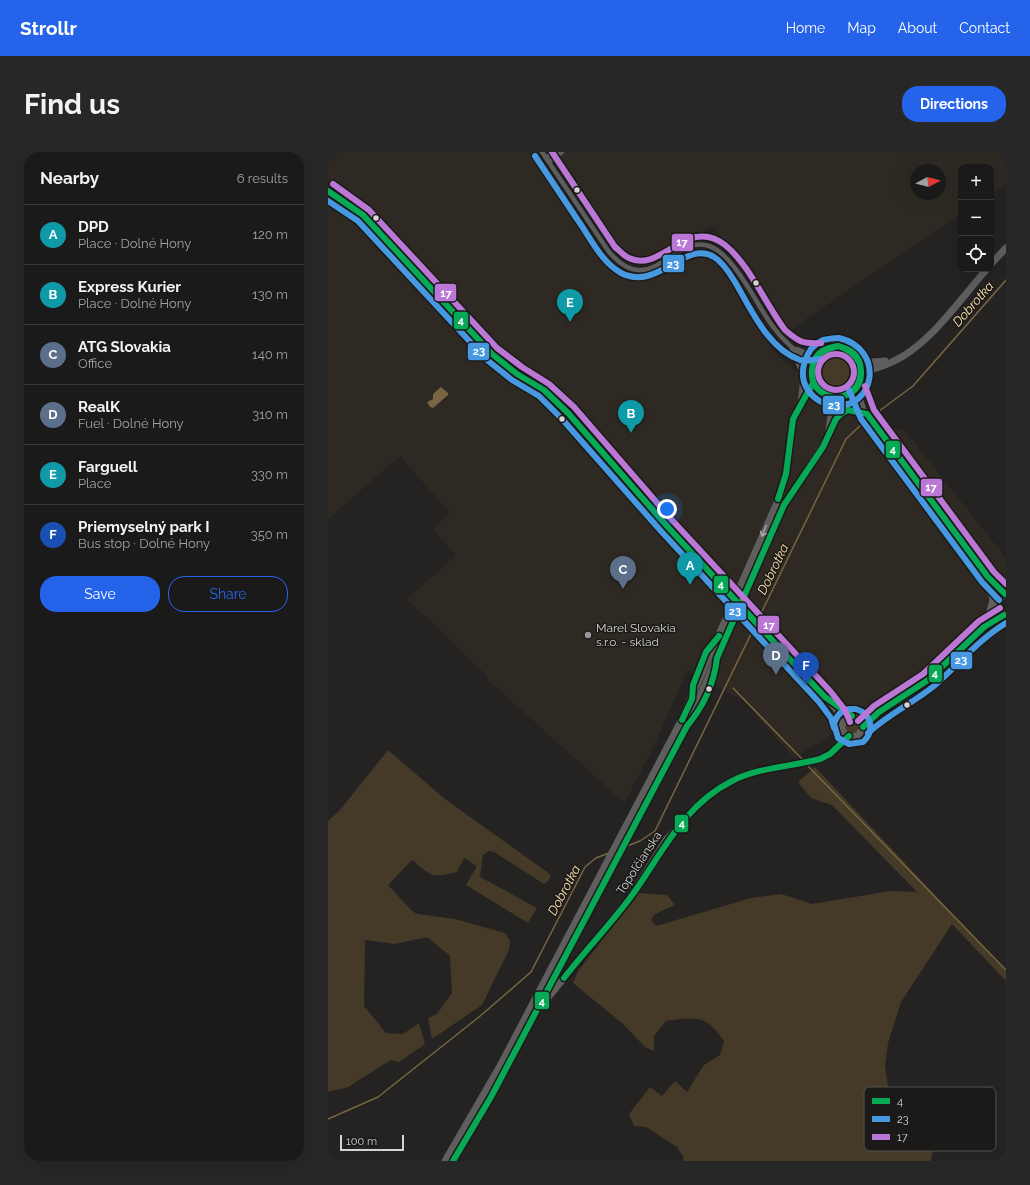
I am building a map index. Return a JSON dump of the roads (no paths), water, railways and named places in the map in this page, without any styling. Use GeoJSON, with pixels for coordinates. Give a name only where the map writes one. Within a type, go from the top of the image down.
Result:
{"type":"FeatureCollection","features":[{"type":"Feature","properties":{"kind":"main road"},"geometry":{"type":"LineString","coordinates":[[994,261],[1006,248]]}},
{"type":"Feature","properties":{"kind":"main road"},"geometry":{"type":"LineString","coordinates":[[862,372],[893,362],[917,346],[932,332],[984,272]]}},
{"type":"Feature","properties":{"kind":"main road"},"geometry":{"type":"LineString","coordinates":[[831,346],[844,347],[856,354],[861,363],[862,372],[857,388],[849,395],[837,398],[822,394],[812,383],[810,376],[812,362],[821,351],[831,346]]}},
{"type":"Feature","properties":{"kind":"main road"},"geometry":{"type":"LineString","coordinates":[[861,363],[886,361],[899,357]]}},
{"type":"Feature","properties":{"kind":"main road"},"geometry":{"type":"LineString","coordinates":[[453,1161],[480,1117],[538,1010],[687,726],[734,610],[739,589],[780,496],[787,469],[793,419],[799,405],[812,383]]}},
{"type":"Feature","properties":{"kind":"main road"},"geometry":{"type":"LineString","coordinates":[[445,1161],[500,1066],[680,723],[734,610],[744,595],[784,504],[795,486],[823,448],[830,428],[832,408],[837,398]]}},
{"type":"Feature","properties":{"kind":"street"},"geometry":{"type":"LineString","coordinates":[[542,152],[617,262],[628,268],[641,271],[658,266],[694,245],[708,245],[720,250],[729,260],[774,327],[790,346],[812,362]]}},
{"type":"Feature","properties":{"kind":"street"},"geometry":{"type":"LineString","coordinates":[[548,160],[553,152]]}},
{"type":"Feature","properties":{"kind":"street"},"geometry":{"type":"LineString","coordinates":[[548,160],[562,152]]}},
{"type":"Feature","properties":{"kind":"street"},"geometry":{"type":"LineString","coordinates":[[328,191],[363,215],[492,354],[557,401],[751,618],[825,697],[838,714],[843,732],[849,736],[858,735],[862,727],[879,712],[928,680],[984,627],[999,608],[1004,596],[988,577],[873,423],[867,414],[857,388]]}},
{"type":"Feature","properties":{"kind":"street"},"geometry":{"type":"LineString","coordinates":[[790,346],[804,352],[821,351]]}},
{"type":"Feature","properties":{"kind":"street"},"geometry":{"type":"LineString","coordinates":[[790,346],[803,375],[799,405]]}},
{"type":"Feature","properties":{"kind":"street"},"geometry":{"type":"LineString","coordinates":[[849,395],[867,414]]}},
{"type":"Feature","properties":{"kind":"street"},"geometry":{"type":"LineString","coordinates":[[830,428],[840,415],[846,411],[853,410],[867,414]]}},
{"type":"Feature","properties":{"kind":"street"},"geometry":{"type":"LineString","coordinates":[[984,627],[993,600],[988,577]]}},
{"type":"Feature","properties":{"kind":"street"},"geometry":{"type":"LineString","coordinates":[[984,627],[1005,615],[999,608]]}},
{"type":"Feature","properties":{"kind":"street"},"geometry":{"type":"LineString","coordinates":[[825,697],[855,718],[862,727]]}},
{"type":"Feature","properties":{"kind":"street"},"geometry":{"type":"LineString","coordinates":[[842,725],[846,719],[879,712]]}},
{"type":"Feature","properties":{"kind":"street","name":"Topoľčianska"},"geometry":{"type":"LineString","coordinates":[[538,1010],[629,900],[666,840],[697,804],[722,786],[752,772],[820,759],[830,754],[849,736]]}},
{"type":"Feature","properties":{"kind":"waterway","name":"Dobrotka"},"geometry":{"type":"LineString","coordinates":[[627,846],[640,841],[655,831],[846,439],[863,423],[913,386],[1006,280]]}},
{"type":"Feature","properties":{"kind":"waterway"},"geometry":{"type":"LineString","coordinates":[[733,688],[803,760]]}},
{"type":"Feature","properties":{"kind":"waterway"},"geometry":{"type":"LineString","coordinates":[[807,765],[1006,970]]}},
{"type":"Feature","properties":{"kind":"waterway","name":"Dobrotka"},"geometry":{"type":"LineString","coordinates":[[328,1119],[378,1097],[479,1017],[531,972],[585,867],[596,858],[609,853]]}},
{"type":"Feature","properties":{"kind":"place","name":"Farguell"},"geometry":{"type":"Point","coordinates":[570,322]}},
{"type":"Feature","properties":{"kind":"place","name":"Express Kurier"},"geometry":{"type":"Point","coordinates":[631,433]}},
{"type":"Feature","properties":{"kind":"place","name":"DPD"},"geometry":{"type":"Point","coordinates":[690,585]}},
{"type":"Feature","properties":{"kind":"place","name":"ATG Slovakia"},"geometry":{"type":"Point","coordinates":[623,589]}},
{"type":"Feature","properties":{"kind":"place","name":"Marel Slovakia s.r.o. - sklad"},"geometry":{"type":"Point","coordinates":[588,635]}},
{"type":"Feature","properties":{"kind":"place","name":"RealK"},"geometry":{"type":"Point","coordinates":[776,675]}},
{"type":"Feature","properties":{"kind":"place","name":"Priemyselný park I"},"geometry":{"type":"Point","coordinates":[806,685]}}]}
